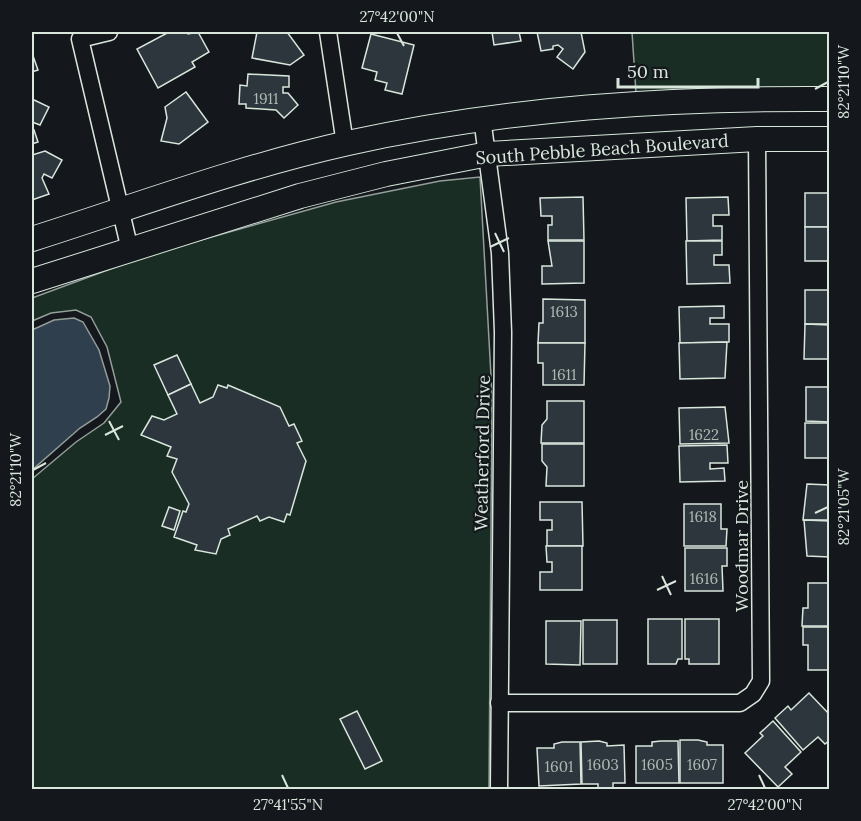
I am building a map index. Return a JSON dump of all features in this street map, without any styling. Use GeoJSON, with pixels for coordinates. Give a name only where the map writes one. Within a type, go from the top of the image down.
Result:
{"type":"FeatureCollection","features":[{"type":"Feature","properties":{"kind":"street"},"geometry":{"type":"LineString","coordinates":[[109,32],[80,39],[130,250]]}},
{"type":"Feature","properties":{"kind":"street"},"geometry":{"type":"LineString","coordinates":[[328,32],[345,144]]}},
{"type":"Feature","properties":{"kind":"street"},"geometry":{"type":"LineString","coordinates":[[32,239],[225,177],[345,144],[482,118],[551,111],[744,99],[830,99]]}},
{"type":"Feature","properties":{"kind":"street","name":"Weatherford Drive"},"geometry":{"type":"LineString","coordinates":[[482,118],[500,253],[503,332],[499,789]]}},
{"type":"Feature","properties":{"kind":"street","name":"South Pebble Beach Boulevard"},"geometry":{"type":"LineString","coordinates":[[32,281],[300,196],[386,174],[488,154],[757,139],[830,139]]}},
{"type":"Feature","properties":{"kind":"street","name":"Woodmar Drive"},"geometry":{"type":"LineString","coordinates":[[499,703],[740,704],[753,694],[761,681],[757,139]]}},
{"type":"Feature","properties":{"kind":"green space"},"geometry":{"type":"Polygon","coordinates":[[[632,32],[829,32],[829,89],[636,93],[632,32]]]}},
{"type":"Feature","properties":{"kind":"green space"},"geometry":{"type":"Polygon","coordinates":[[[480,177],[492,394],[489,789],[32,789],[32,479],[76,442],[104,423],[121,402],[107,347],[91,317],[76,310],[51,313],[32,321],[32,298],[151,254],[336,202],[440,181],[480,177]]]}},
{"type":"Feature","properties":{"kind":"water"},"geometry":{"type":"Polygon","coordinates":[[[74,318],[83,322],[99,350],[110,386],[106,409],[80,428],[32,470],[32,330],[54,320],[74,318]]]}},
{"type":"Feature","properties":{"kind":"building"},"geometry":{"type":"Polygon","coordinates":[[[169,32],[188,34],[198,32],[209,52],[192,62],[195,67],[158,88],[137,49],[169,32]]]}},
{"type":"Feature","properties":{"kind":"building"},"geometry":{"type":"Polygon","coordinates":[[[257,32],[287,32],[304,55],[290,65],[252,58],[257,32]]]}},
{"type":"Feature","properties":{"kind":"building"},"geometry":{"type":"Polygon","coordinates":[[[492,32],[519,32],[521,41],[494,45],[492,32]]]}},
{"type":"Feature","properties":{"kind":"building"},"geometry":{"type":"Polygon","coordinates":[[[537,32],[581,32],[585,52],[573,69],[557,57],[563,49],[558,45],[553,46],[553,49],[541,51],[537,32]]]}},
{"type":"Feature","properties":{"kind":"building"},"geometry":{"type":"Polygon","coordinates":[[[371,34],[414,45],[402,94],[385,90],[387,83],[375,80],[377,72],[362,68],[371,34]]]}},
{"type":"Feature","properties":{"kind":"building"},"geometry":{"type":"Polygon","coordinates":[[[32,53],[38,70],[32,72],[32,53]]]}},
{"type":"Feature","properties":{"kind":"building"},"geometry":{"type":"Polygon","coordinates":[[[248,74],[289,76],[289,87],[283,87],[283,93],[288,93],[298,105],[284,118],[276,110],[246,108],[246,104],[239,104],[240,85],[247,86],[248,74]]]}},
{"type":"Feature","properties":{"kind":"building"},"geometry":{"type":"Polygon","coordinates":[[[186,92],[208,122],[179,144],[161,141],[167,118],[165,107],[186,92]]]}},
{"type":"Feature","properties":{"kind":"building"},"geometry":{"type":"Polygon","coordinates":[[[32,99],[49,107],[40,125],[32,122],[32,99]]]}},
{"type":"Feature","properties":{"kind":"building"},"geometry":{"type":"Polygon","coordinates":[[[34,130],[38,142],[32,144],[32,131],[34,130]]]}},
{"type":"Feature","properties":{"kind":"building"},"geometry":{"type":"Polygon","coordinates":[[[45,151],[62,160],[52,178],[44,174],[42,178],[49,194],[32,200],[32,155],[45,151]]]}},
{"type":"Feature","properties":{"kind":"building"},"geometry":{"type":"Polygon","coordinates":[[[805,193],[830,193],[830,227],[805,227],[805,193]]]}},
{"type":"Feature","properties":{"kind":"building"},"geometry":{"type":"Polygon","coordinates":[[[583,197],[584,240],[548,240],[548,225],[552,225],[552,216],[541,216],[540,198],[583,197]]]}},
{"type":"Feature","properties":{"kind":"building"},"geometry":{"type":"Polygon","coordinates":[[[728,197],[729,215],[713,215],[713,226],[722,226],[722,240],[687,241],[686,198],[728,197]]]}},
{"type":"Feature","properties":{"kind":"building"},"geometry":{"type":"Polygon","coordinates":[[[805,227],[830,227],[830,261],[805,261],[805,227]]]}},
{"type":"Feature","properties":{"kind":"building"},"geometry":{"type":"Polygon","coordinates":[[[548,241],[584,241],[584,283],[542,284],[542,266],[552,266],[548,241]]]}},
{"type":"Feature","properties":{"kind":"building"},"geometry":{"type":"Polygon","coordinates":[[[686,241],[722,241],[722,255],[714,255],[714,265],[729,265],[730,283],[687,284],[686,241]]]}},
{"type":"Feature","properties":{"kind":"building"},"geometry":{"type":"Polygon","coordinates":[[[805,290],[830,290],[830,324],[805,324],[805,290]]]}},
{"type":"Feature","properties":{"kind":"building"},"geometry":{"type":"Polygon","coordinates":[[[543,299],[585,300],[585,343],[538,343],[539,323],[543,323],[543,299]]]}},
{"type":"Feature","properties":{"kind":"building"},"geometry":{"type":"Polygon","coordinates":[[[724,306],[724,318],[710,318],[710,324],[729,324],[729,342],[680,343],[679,307],[724,306]]]}},
{"type":"Feature","properties":{"kind":"building"},"geometry":{"type":"Polygon","coordinates":[[[805,324],[830,325],[830,359],[804,359],[805,324]]]}},
{"type":"Feature","properties":{"kind":"building"},"geometry":{"type":"Polygon","coordinates":[[[727,342],[725,378],[680,379],[679,343],[727,342]]]}},
{"type":"Feature","properties":{"kind":"building"},"geometry":{"type":"Polygon","coordinates":[[[538,343],[585,343],[584,385],[543,385],[543,363],[538,363],[538,343]]]}},
{"type":"Feature","properties":{"kind":"building"},"geometry":{"type":"Polygon","coordinates":[[[177,355],[191,384],[168,395],[154,365],[177,355]]]}},
{"type":"Feature","properties":{"kind":"building"},"geometry":{"type":"Polygon","coordinates":[[[191,384],[200,403],[213,397],[218,385],[227,388],[228,385],[280,407],[289,426],[294,424],[302,441],[297,443],[306,461],[290,515],[287,514],[284,522],[269,517],[260,521],[257,516],[228,529],[230,535],[221,539],[216,554],[195,550],[197,545],[174,537],[183,511],[186,512],[189,504],[172,472],[177,459],[167,456],[171,447],[141,435],[152,416],[164,420],[177,414],[168,395],[191,384]]]}},
{"type":"Feature","properties":{"kind":"building"},"geometry":{"type":"Polygon","coordinates":[[[806,387],[830,387],[830,422],[806,421],[806,387]]]}},
{"type":"Feature","properties":{"kind":"building"},"geometry":{"type":"Polygon","coordinates":[[[547,401],[584,401],[584,443],[541,443],[542,425],[547,419],[547,401]]]}},
{"type":"Feature","properties":{"kind":"building"},"geometry":{"type":"Polygon","coordinates":[[[725,407],[729,443],[680,444],[679,408],[725,407]]]}},
{"type":"Feature","properties":{"kind":"building"},"geometry":{"type":"Polygon","coordinates":[[[805,423],[830,423],[830,458],[805,458],[805,423]]]}},
{"type":"Feature","properties":{"kind":"building"},"geometry":{"type":"Polygon","coordinates":[[[542,444],[584,444],[584,486],[546,486],[547,467],[542,461],[542,444]]]}},
{"type":"Feature","properties":{"kind":"building"},"geometry":{"type":"Polygon","coordinates":[[[727,445],[728,463],[710,463],[710,469],[724,468],[725,481],[680,482],[679,446],[727,445]]]}},
{"type":"Feature","properties":{"kind":"building"},"geometry":{"type":"Polygon","coordinates":[[[807,484],[830,485],[830,520],[803,520],[807,484]]]}},
{"type":"Feature","properties":{"kind":"building"},"geometry":{"type":"Polygon","coordinates":[[[540,502],[582,502],[583,546],[547,546],[547,530],[552,530],[552,520],[540,520],[540,502]]]}},
{"type":"Feature","properties":{"kind":"building"},"geometry":{"type":"Polygon","coordinates":[[[684,504],[721,504],[721,529],[727,529],[726,546],[684,546],[684,504]]]}},
{"type":"Feature","properties":{"kind":"building"},"geometry":{"type":"Polygon","coordinates":[[[169,507],[180,511],[174,530],[162,526],[169,507]]]}},
{"type":"Feature","properties":{"kind":"building"},"geometry":{"type":"Polygon","coordinates":[[[804,520],[830,521],[830,557],[807,556],[804,520]]]}},
{"type":"Feature","properties":{"kind":"building"},"geometry":{"type":"Polygon","coordinates":[[[546,546],[582,546],[582,590],[540,590],[540,572],[552,572],[552,562],[547,562],[546,546]]]}},
{"type":"Feature","properties":{"kind":"building"},"geometry":{"type":"Polygon","coordinates":[[[685,548],[727,548],[727,566],[722,566],[723,591],[685,591],[685,548]]]}},
{"type":"Feature","properties":{"kind":"building"},"geometry":{"type":"Polygon","coordinates":[[[808,583],[830,583],[830,626],[802,626],[803,608],[808,608],[808,583]]]}},
{"type":"Feature","properties":{"kind":"building"},"geometry":{"type":"Polygon","coordinates":[[[648,619],[682,619],[682,659],[678,659],[676,664],[648,664],[648,619]]]}},
{"type":"Feature","properties":{"kind":"building"},"geometry":{"type":"Polygon","coordinates":[[[685,619],[719,619],[719,664],[689,664],[689,659],[685,659],[685,619]]]}},
{"type":"Feature","properties":{"kind":"building"},"geometry":{"type":"Polygon","coordinates":[[[583,620],[617,620],[617,664],[583,664],[583,620]]]}},
{"type":"Feature","properties":{"kind":"building"},"geometry":{"type":"Polygon","coordinates":[[[546,621],[581,621],[580,665],[546,664],[546,621]]]}},
{"type":"Feature","properties":{"kind":"building"},"geometry":{"type":"Polygon","coordinates":[[[803,627],[830,627],[830,670],[808,670],[808,645],[803,645],[803,627]]]}},
{"type":"Feature","properties":{"kind":"building"},"geometry":{"type":"Polygon","coordinates":[[[809,693],[830,715],[830,740],[825,744],[818,737],[803,750],[775,718],[788,706],[791,710],[809,693]]]}},
{"type":"Feature","properties":{"kind":"building"},"geometry":{"type":"Polygon","coordinates":[[[357,711],[382,761],[365,769],[340,719],[357,711]]]}},
{"type":"Feature","properties":{"kind":"building"},"geometry":{"type":"Polygon","coordinates":[[[773,721],[801,752],[785,767],[792,774],[778,787],[745,753],[763,736],[760,733],[773,721]]]}},
{"type":"Feature","properties":{"kind":"building"},"geometry":{"type":"Polygon","coordinates":[[[680,740],[698,740],[707,742],[707,745],[723,745],[723,783],[680,783],[680,740]]]}},
{"type":"Feature","properties":{"kind":"building"},"geometry":{"type":"Polygon","coordinates":[[[678,741],[679,783],[636,783],[636,746],[652,746],[652,742],[678,741]]]}},
{"type":"Feature","properties":{"kind":"building"},"geometry":{"type":"Polygon","coordinates":[[[580,742],[581,784],[539,786],[537,748],[554,748],[554,744],[580,742]]]}},
{"type":"Feature","properties":{"kind":"building"},"geometry":{"type":"Polygon","coordinates":[[[581,742],[607,743],[607,746],[624,745],[625,783],[613,783],[613,790],[598,790],[598,784],[582,784],[581,742]]]}}]}
